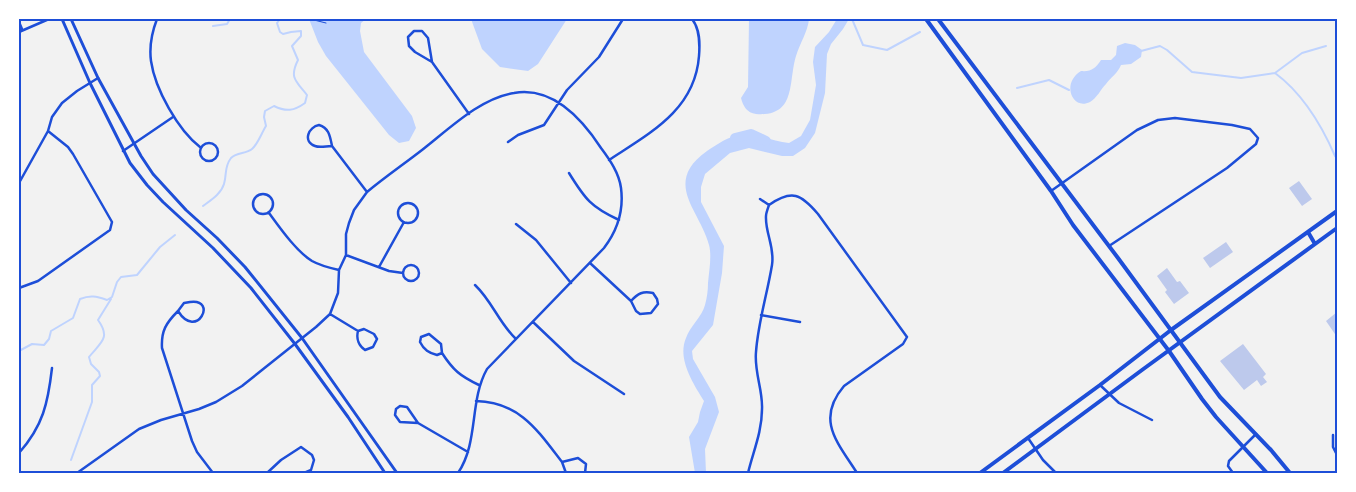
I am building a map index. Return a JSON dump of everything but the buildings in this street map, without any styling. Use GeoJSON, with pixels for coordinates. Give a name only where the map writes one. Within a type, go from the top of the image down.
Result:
{"type":"FeatureCollection","features":[{"type":"Feature","properties":{"kind":"main road"},"geometry":{"type":"LineString","coordinates":[[926,19],[1051,191],[1072,225],[1169,351],[1206,405],[1267,473]]}},
{"type":"Feature","properties":{"kind":"main road"},"geometry":{"type":"LineString","coordinates":[[938,19],[1220,397],[1290,473]]}},
{"type":"Feature","properties":{"kind":"main road"},"geometry":{"type":"LineString","coordinates":[[1003,124],[1011,118]]}},
{"type":"Feature","properties":{"kind":"main road"},"geometry":{"type":"LineString","coordinates":[[980,473],[1171,330],[1337,211]]}},
{"type":"Feature","properties":{"kind":"main road"},"geometry":{"type":"LineString","coordinates":[[1003,473],[1337,228]]}},
{"type":"Feature","properties":{"kind":"main road"},"geometry":{"type":"LineString","coordinates":[[1308,232],[1315,244]]}},
{"type":"Feature","properties":{"kind":"street"},"geometry":{"type":"LineString","coordinates":[[19,32],[22,29],[49,19]]}},
{"type":"Feature","properties":{"kind":"street"},"geometry":{"type":"LineString","coordinates":[[62,19],[123,151],[147,185],[230,265],[251,288],[295,344],[348,417],[385,473]]}},
{"type":"Feature","properties":{"kind":"street"},"geometry":{"type":"LineString","coordinates":[[70,19],[98,78],[134,144],[153,174],[169,193],[245,267],[302,338],[397,473]]}},
{"type":"Feature","properties":{"kind":"street"},"geometry":{"type":"LineString","coordinates":[[157,19],[152,32],[151,62],[156,81],[173,117],[189,138],[200,147]]}},
{"type":"Feature","properties":{"kind":"street"},"geometry":{"type":"LineString","coordinates":[[508,142],[518,135],[544,125],[571,86],[599,56],[623,19]]}},
{"type":"Feature","properties":{"kind":"street"},"geometry":{"type":"LineString","coordinates":[[609,160],[666,121],[683,101],[694,78],[699,58],[698,30],[692,19]]}},
{"type":"Feature","properties":{"kind":"street"},"geometry":{"type":"LineString","coordinates":[[19,22],[22,29]]}},
{"type":"Feature","properties":{"kind":"street"},"geometry":{"type":"LineString","coordinates":[[432,62],[428,38],[422,31],[414,31],[408,37],[409,46],[432,62],[469,114]]}},
{"type":"Feature","properties":{"kind":"street"},"geometry":{"type":"LineString","coordinates":[[19,183],[48,131],[52,117],[62,103],[98,78]]}},
{"type":"Feature","properties":{"kind":"street"},"geometry":{"type":"LineString","coordinates":[[77,473],[139,429],[216,402],[242,386],[295,344],[330,314],[338,292],[339,270],[346,255],[346,234],[349,223],[354,210],[367,192],[469,114],[496,98],[515,92],[533,92],[566,107],[582,122],[618,176],[621,187],[622,207],[619,220],[610,240],[571,283],[493,362],[480,385],[468,452],[458,473]]}},
{"type":"Feature","properties":{"kind":"street"},"geometry":{"type":"LineString","coordinates":[[123,151],[173,117]]}},
{"type":"Feature","properties":{"kind":"street"},"geometry":{"type":"LineString","coordinates":[[1051,191],[1061,182],[1137,130],[1158,120],[1176,118],[1232,125],[1250,129],[1257,135],[1256,144],[1227,168],[1109,246]]}},
{"type":"Feature","properties":{"kind":"street"},"geometry":{"type":"LineString","coordinates":[[332,146],[312,144],[308,135],[310,130],[314,126],[324,127],[328,131],[332,146],[367,192]]}},
{"type":"Feature","properties":{"kind":"street"},"geometry":{"type":"LineString","coordinates":[[19,288],[38,281],[110,230],[112,222],[73,154],[68,147],[48,131]]}},
{"type":"Feature","properties":{"kind":"street"},"geometry":{"type":"LineString","coordinates":[[204,144],[213,144],[218,151],[217,156],[211,162],[206,161],[201,158],[199,153],[200,147],[204,144]]}},
{"type":"Feature","properties":{"kind":"street"},"geometry":{"type":"LineString","coordinates":[[569,173],[587,200],[596,208],[619,220]]}},
{"type":"Feature","properties":{"kind":"street"},"geometry":{"type":"LineString","coordinates":[[267,195],[273,201],[272,210],[269,213],[260,214],[254,208],[254,199],[258,196],[267,195]]}},
{"type":"Feature","properties":{"kind":"street"},"geometry":{"type":"LineString","coordinates":[[748,473],[760,427],[762,410],[762,396],[756,371],[755,355],[761,315],[772,265],[773,249],[766,216],[769,205],[787,195],[805,199],[818,214],[906,337],[903,344],[844,386],[832,404],[830,428],[857,473]]}},
{"type":"Feature","properties":{"kind":"street"},"geometry":{"type":"LineString","coordinates":[[760,199],[769,205]]}},
{"type":"Feature","properties":{"kind":"street"},"geometry":{"type":"LineString","coordinates":[[406,204],[414,206],[418,213],[415,220],[408,223],[404,222],[398,216],[399,208],[406,204]]}},
{"type":"Feature","properties":{"kind":"street"},"geometry":{"type":"LineString","coordinates":[[269,213],[306,256],[325,267],[339,270]]}},
{"type":"Feature","properties":{"kind":"street"},"geometry":{"type":"LineString","coordinates":[[379,267],[404,222]]}},
{"type":"Feature","properties":{"kind":"street"},"geometry":{"type":"LineString","coordinates":[[516,224],[536,240],[571,283]]}},
{"type":"Feature","properties":{"kind":"street"},"geometry":{"type":"LineString","coordinates":[[346,255],[388,271],[403,273]]}},
{"type":"Feature","properties":{"kind":"street"},"geometry":{"type":"LineString","coordinates":[[590,263],[631,301],[636,311],[640,314],[651,313],[658,304],[654,293],[648,292],[636,295],[631,301]]}},
{"type":"Feature","properties":{"kind":"street"},"geometry":{"type":"LineString","coordinates":[[413,266],[416,267],[419,273],[418,277],[413,281],[406,280],[403,273],[406,267],[413,266]]}},
{"type":"Feature","properties":{"kind":"street"},"geometry":{"type":"LineString","coordinates":[[475,285],[485,295],[505,327],[516,339]]}},
{"type":"Feature","properties":{"kind":"street"},"geometry":{"type":"LineString","coordinates":[[178,311],[181,316],[192,322],[202,318],[203,308],[195,302],[184,303],[163,329],[162,342],[165,361],[198,452],[213,473]]}},
{"type":"Feature","properties":{"kind":"street"},"geometry":{"type":"LineString","coordinates":[[330,314],[358,331],[364,329],[374,334],[376,339],[373,347],[365,350],[360,346],[357,335],[358,331]]}},
{"type":"Feature","properties":{"kind":"street"},"geometry":{"type":"LineString","coordinates":[[761,315],[800,322]]}},
{"type":"Feature","properties":{"kind":"street"},"geometry":{"type":"LineString","coordinates":[[533,322],[574,361],[624,394]]}},
{"type":"Feature","properties":{"kind":"street"},"geometry":{"type":"LineString","coordinates":[[442,353],[437,355],[426,351],[420,342],[421,337],[429,334],[437,340],[441,344],[442,353],[453,369],[467,380],[480,385]]}},
{"type":"Feature","properties":{"kind":"street"},"geometry":{"type":"LineString","coordinates":[[19,453],[38,428],[49,392],[52,368]]}},
{"type":"Feature","properties":{"kind":"street"},"geometry":{"type":"LineString","coordinates":[[1100,385],[1119,403],[1152,420]]}},
{"type":"Feature","properties":{"kind":"street"},"geometry":{"type":"LineString","coordinates":[[476,401],[506,407],[528,420],[562,462],[566,473]]}},
{"type":"Feature","properties":{"kind":"street"},"geometry":{"type":"LineString","coordinates":[[418,423],[400,422],[395,416],[396,409],[400,406],[407,407],[418,423],[468,452]]}},
{"type":"Feature","properties":{"kind":"street"},"geometry":{"type":"LineString","coordinates":[[1234,473],[1228,466],[1229,461],[1256,434]]}},
{"type":"Feature","properties":{"kind":"street"},"geometry":{"type":"LineString","coordinates":[[1333,435],[1333,447],[1337,455]]}},
{"type":"Feature","properties":{"kind":"street"},"geometry":{"type":"LineString","coordinates":[[1028,438],[1050,468],[1056,473]]}},
{"type":"Feature","properties":{"kind":"street"},"geometry":{"type":"LineString","coordinates":[[267,473],[300,447],[312,455],[314,460],[311,470],[304,473]]}},
{"type":"Feature","properties":{"kind":"street"},"geometry":{"type":"LineString","coordinates":[[562,462],[578,458],[586,464],[585,473]]}},
{"type":"Feature","properties":{"kind":"path"},"geometry":{"type":"LineString","coordinates":[[310,19],[326,23]]}},
{"type":"Feature","properties":{"kind":"water"},"geometry":{"type":"Polygon","coordinates":[[[309,19],[366,19],[361,23],[360,31],[364,52],[412,116],[416,128],[409,141],[399,143],[389,135],[326,56],[309,19]]]}},
{"type":"Feature","properties":{"kind":"water"},"geometry":{"type":"Polygon","coordinates":[[[471,19],[567,19],[538,64],[528,71],[500,67],[482,49],[471,19]]]}},
{"type":"Feature","properties":{"kind":"water"},"geometry":{"type":"Polygon","coordinates":[[[749,19],[809,19],[796,56],[791,87],[785,104],[778,110],[769,113],[756,114],[748,111],[741,98],[748,87],[749,19]]]}},
{"type":"Feature","properties":{"kind":"water"},"geometry":{"type":"Polygon","coordinates":[[[837,19],[849,19],[831,44],[827,54],[825,93],[815,133],[805,148],[793,156],[782,156],[749,148],[730,153],[705,174],[701,187],[701,202],[724,246],[722,273],[713,325],[692,351],[693,359],[715,397],[719,412],[705,449],[706,473],[695,473],[689,437],[698,422],[704,401],[695,387],[683,354],[688,334],[705,305],[708,291],[710,254],[704,232],[688,197],[685,186],[687,174],[694,163],[707,151],[732,137],[753,135],[789,143],[801,136],[810,120],[816,85],[813,62],[815,47],[829,32],[837,19]]]}},
{"type":"Feature","properties":{"kind":"water"},"geometry":{"type":"Polygon","coordinates":[[[1125,43],[1135,45],[1142,50],[1141,57],[1131,64],[1121,65],[1090,102],[1078,103],[1071,94],[1070,88],[1075,76],[1081,71],[1093,69],[1101,60],[1111,60],[1116,55],[1117,46],[1125,43]]]}},
{"type":"Feature","properties":{"kind":"waterway"},"geometry":{"type":"LineString","coordinates":[[213,26],[227,24],[230,19]]}},
{"type":"Feature","properties":{"kind":"waterway"},"geometry":{"type":"LineString","coordinates":[[203,206],[223,188],[227,164],[231,158],[250,151],[256,144],[266,126],[265,111],[274,106],[286,110],[294,109],[305,103],[307,95],[297,83],[294,75],[298,60],[292,46],[301,36],[301,31],[283,34],[280,32],[277,23],[280,19]]}},
{"type":"Feature","properties":{"kind":"waterway"},"geometry":{"type":"LineString","coordinates":[[852,19],[863,45],[887,50],[920,32]]}},
{"type":"Feature","properties":{"kind":"waterway"},"geometry":{"type":"LineString","coordinates":[[1141,51],[1160,46],[1192,72],[1241,78],[1275,73],[1302,53],[1326,46]]}},
{"type":"Feature","properties":{"kind":"waterway"},"geometry":{"type":"LineString","coordinates":[[1275,73],[1302,100],[1324,133],[1337,158]]}},
{"type":"Feature","properties":{"kind":"waterway"},"geometry":{"type":"LineString","coordinates":[[1017,88],[1049,80],[1069,90]]}},
{"type":"Feature","properties":{"kind":"waterway"},"geometry":{"type":"LineString","coordinates":[[735,138],[751,134],[766,141]]}},
{"type":"Feature","properties":{"kind":"waterway"},"geometry":{"type":"LineString","coordinates":[[19,351],[32,344],[44,345],[49,339],[51,331],[73,318],[80,299],[93,296],[107,300],[112,297],[117,282],[121,277],[137,275],[160,247],[175,235]]}},
{"type":"Feature","properties":{"kind":"waterway"},"geometry":{"type":"LineString","coordinates":[[71,460],[92,402],[92,385],[100,376],[99,372],[91,364],[89,357],[103,340],[104,331],[98,320],[111,299]]}}]}
